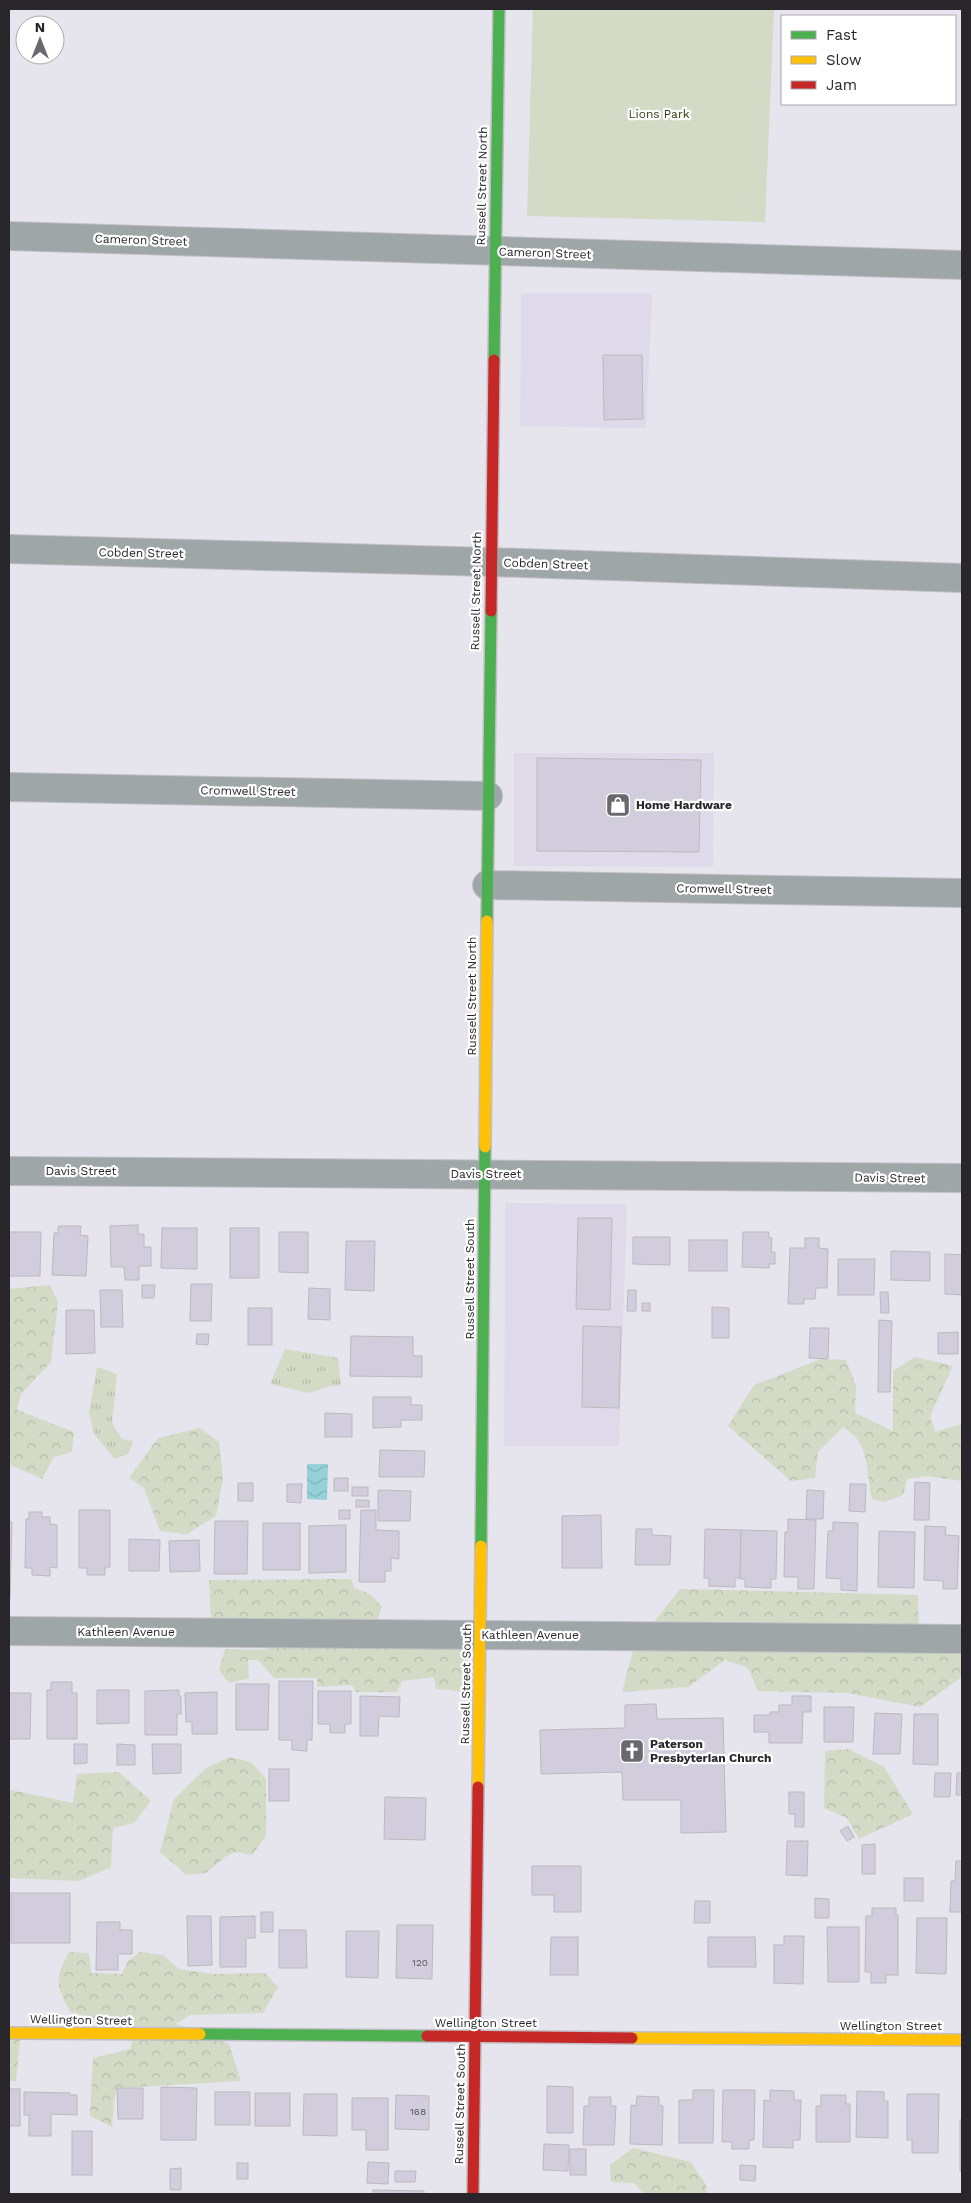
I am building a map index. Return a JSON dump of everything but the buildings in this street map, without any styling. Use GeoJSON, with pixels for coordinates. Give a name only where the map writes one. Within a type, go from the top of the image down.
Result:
{"type":"FeatureCollection","features":[{"type":"Feature","properties":{"kind":"street","name":"Russell Street North"},"geometry":{"type":"LineString","coordinates":[[485,1174],[490,562],[498,9]]}},
{"type":"Feature","properties":{"kind":"street","name":"Cameron Street"},"geometry":{"type":"LineString","coordinates":[[9,236],[962,265]]}},
{"type":"Feature","properties":{"kind":"street","name":"Cobden Street"},"geometry":{"type":"LineString","coordinates":[[9,549],[490,562],[962,578]]}},
{"type":"Feature","properties":{"kind":"street","name":"Cromwell Street"},"geometry":{"type":"LineString","coordinates":[[9,787],[488,796]]}},
{"type":"Feature","properties":{"kind":"street","name":"Cromwell Street"},"geometry":{"type":"LineString","coordinates":[[487,884],[962,893]]}},
{"type":"Feature","properties":{"kind":"street","name":"Davis Street"},"geometry":{"type":"LineString","coordinates":[[9,1171],[962,1178]]}},
{"type":"Feature","properties":{"kind":"street","name":"Russell Street South"},"geometry":{"type":"LineString","coordinates":[[473,2194],[485,1174]]}},
{"type":"Feature","properties":{"kind":"street","name":"Kathleen Avenue"},"geometry":{"type":"LineString","coordinates":[[9,1632],[962,1639]]}},
{"type":"Feature","properties":{"kind":"street","name":"Wellington Street"},"geometry":{"type":"LineString","coordinates":[[9,2033],[962,2040]]}},
{"type":"Feature","properties":{"kind":"shaded area"},"geometry":{"type":"Polygon","coordinates":[[[521,293],[652,293],[646,428],[520,426],[521,293]]]}},
{"type":"Feature","properties":{"kind":"shaded area","name":"Home Hardware"},"geometry":{"type":"Polygon","coordinates":[[[514,753],[714,753],[713,867],[514,866],[514,753]]]}},
{"type":"Feature","properties":{"kind":"shaded area"},"geometry":{"type":"Polygon","coordinates":[[[505,1203],[627,1204],[619,1446],[504,1446],[505,1203]]]}},
{"type":"Feature","properties":{"kind":"green space","name":"Lions Park"},"geometry":{"type":"Polygon","coordinates":[[[533,9],[774,9],[765,222],[527,216],[533,9]]]}},
{"type":"Feature","properties":{"kind":"green space"},"geometry":{"type":"Polygon","coordinates":[[[50,1285],[58,1302],[51,1362],[21,1394],[17,1410],[74,1432],[72,1452],[54,1457],[42,1479],[9,1464],[9,1289],[50,1285]]]}},
{"type":"Feature","properties":{"kind":"green space"},"geometry":{"type":"Polygon","coordinates":[[[285,1349],[338,1358],[341,1386],[331,1386],[309,1393],[270,1384],[285,1349]]]}},
{"type":"Feature","properties":{"kind":"green space"},"geometry":{"type":"Polygon","coordinates":[[[915,1357],[953,1366],[930,1416],[935,1432],[962,1424],[962,1481],[927,1476],[907,1479],[903,1495],[884,1502],[872,1499],[864,1453],[855,1436],[843,1427],[818,1452],[815,1478],[791,1481],[728,1426],[754,1385],[821,1359],[846,1360],[856,1386],[855,1413],[893,1431],[893,1371],[915,1357]]]}},
{"type":"Feature","properties":{"kind":"green space"},"geometry":{"type":"Polygon","coordinates":[[[97,1367],[117,1374],[112,1423],[122,1439],[133,1441],[129,1453],[115,1459],[94,1434],[89,1412],[97,1367]]]}},
{"type":"Feature","properties":{"kind":"green space"},"geometry":{"type":"Polygon","coordinates":[[[200,1428],[219,1442],[223,1478],[216,1516],[187,1534],[160,1531],[144,1488],[129,1478],[158,1438],[200,1428]]]}},
{"type":"Feature","properties":{"kind":"green space"},"geometry":{"type":"Polygon","coordinates":[[[351,1579],[354,1588],[370,1594],[382,1606],[370,1646],[382,1650],[390,1624],[427,1625],[470,1657],[469,1692],[436,1689],[434,1677],[402,1681],[397,1692],[356,1692],[352,1685],[317,1687],[317,1678],[274,1678],[258,1660],[248,1660],[249,1678],[229,1683],[219,1670],[225,1649],[267,1650],[265,1621],[211,1618],[209,1580],[351,1579]]]}},
{"type":"Feature","properties":{"kind":"green space"},"geometry":{"type":"Polygon","coordinates":[[[680,1589],[918,1595],[919,1629],[962,1644],[962,1677],[920,1707],[847,1693],[758,1691],[748,1668],[725,1660],[688,1687],[622,1692],[634,1647],[680,1589]]]}},
{"type":"Feature","properties":{"kind":"green space"},"geometry":{"type":"Polygon","coordinates":[[[849,1749],[884,1767],[913,1814],[859,1839],[847,1818],[824,1808],[825,1751],[849,1749]]]}},
{"type":"Feature","properties":{"kind":"green space"},"geometry":{"type":"Polygon","coordinates":[[[230,1757],[251,1762],[266,1779],[266,1836],[252,1855],[235,1852],[225,1857],[206,1873],[187,1875],[160,1852],[174,1799],[206,1768],[230,1757]]]}},
{"type":"Feature","properties":{"kind":"green space"},"geometry":{"type":"Polygon","coordinates":[[[119,1772],[151,1801],[134,1823],[113,1828],[111,1867],[79,1881],[9,1878],[9,1792],[11,1790],[73,1803],[77,1774],[119,1772]]]}},
{"type":"Feature","properties":{"kind":"green space"},"geometry":{"type":"Polygon","coordinates":[[[69,1952],[89,1953],[91,1973],[122,1974],[128,1961],[140,1952],[163,1955],[179,1969],[213,1974],[265,1973],[278,1987],[263,2013],[190,2015],[176,2024],[229,2044],[241,2081],[117,2088],[112,2127],[90,2116],[93,2058],[131,2049],[133,2027],[70,2012],[62,1995],[59,1982],[61,1970],[69,1952]]]}},
{"type":"Feature","properties":{"kind":"green space"},"geometry":{"type":"Polygon","coordinates":[[[9,2028],[20,2040],[16,2081],[9,2081],[9,2028]]]}},
{"type":"Feature","properties":{"kind":"green space"},"geometry":{"type":"Polygon","coordinates":[[[633,2148],[691,2162],[706,2185],[707,2194],[644,2194],[634,2183],[611,2182],[610,2165],[633,2148]]]}},
{"type":"Feature","properties":{"kind":"water"},"geometry":{"type":"Polygon","coordinates":[[[307,1464],[328,1464],[327,1500],[307,1499],[307,1464]]]}},
{"type":"Feature","properties":{"kind":"traffic: fast"},"geometry":{"type":"LineString","coordinates":[[494,360],[499,9]]}},
{"type":"Feature","properties":{"kind":"traffic: fast"},"geometry":{"type":"LineString","coordinates":[[487,921],[491,611]]}},
{"type":"Feature","properties":{"kind":"traffic: fast"},"geometry":{"type":"LineString","coordinates":[[481,1546],[485,1147]]}},
{"type":"Feature","properties":{"kind":"traffic: fast"},"geometry":{"type":"LineString","coordinates":[[200,2034],[427,2036]]}},
{"type":"Feature","properties":{"kind":"traffic: slow"},"geometry":{"type":"LineString","coordinates":[[485,1147],[487,921]]}},
{"type":"Feature","properties":{"kind":"traffic: slow"},"geometry":{"type":"LineString","coordinates":[[478,1787],[481,1546]]}},
{"type":"Feature","properties":{"kind":"traffic: slow"},"geometry":{"type":"LineString","coordinates":[[9,2033],[200,2034]]}},
{"type":"Feature","properties":{"kind":"traffic: slow"},"geometry":{"type":"LineString","coordinates":[[632,2038],[962,2040]]}},
{"type":"Feature","properties":{"kind":"traffic: jam"},"geometry":{"type":"LineString","coordinates":[[491,611],[494,360]]}},
{"type":"Feature","properties":{"kind":"traffic: jam"},"geometry":{"type":"LineString","coordinates":[[473,2194],[478,1787]]}},
{"type":"Feature","properties":{"kind":"traffic: jam"},"geometry":{"type":"LineString","coordinates":[[427,2036],[632,2038]]}},
{"type":"Feature","properties":{"kind":"place","name":"Home Hardware"},"geometry":{"type":"Point","coordinates":[618,805]}},
{"type":"Feature","properties":{"kind":"place","name":"Paterson Presbyterian Church"},"geometry":{"type":"Point","coordinates":[632,1751]}}]}
